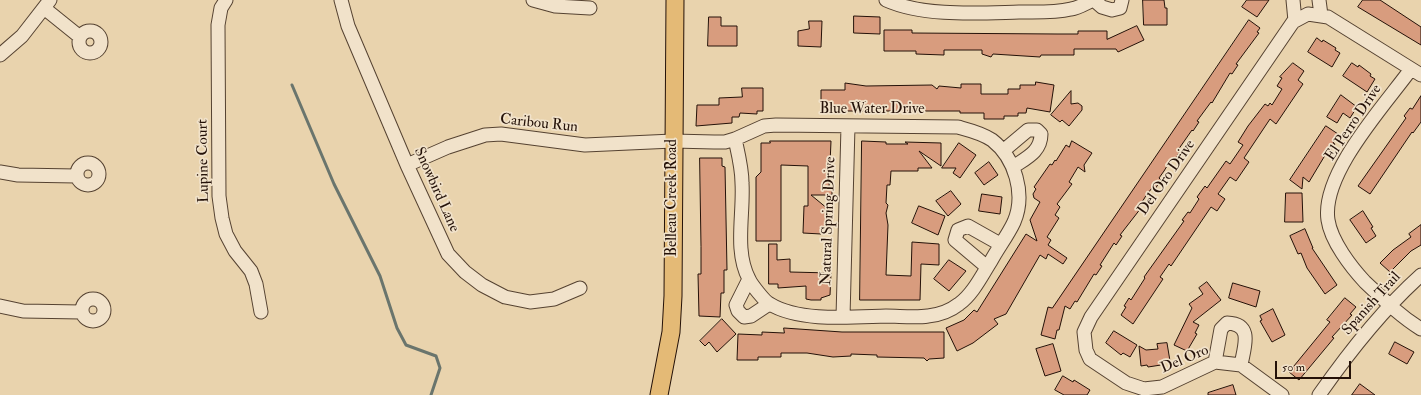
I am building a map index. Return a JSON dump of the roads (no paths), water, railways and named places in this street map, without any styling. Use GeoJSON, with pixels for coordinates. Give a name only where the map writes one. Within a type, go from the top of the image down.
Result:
{"type":"FeatureCollection","features":[{"type":"Feature","properties":{"kind":"main road","name":"Belleau Creek Road"},"geometry":{"type":"LineString","coordinates":[[659,395],[667,360],[672,325],[675,0]]}},
{"type":"Feature","properties":{"kind":"street","name":"Lupine Court"},"geometry":{"type":"LineString","coordinates":[[226,0],[221,8],[218,25],[220,196],[222,218],[235,251],[251,271],[256,284],[261,312]]}},
{"type":"Feature","properties":{"kind":"street","name":"Snowbird Lane"},"geometry":{"type":"LineString","coordinates":[[341,0],[348,26],[407,165],[448,254],[465,272],[482,285],[505,297],[530,302],[554,299],[580,288]]}},
{"type":"Feature","properties":{"kind":"street"},"geometry":{"type":"LineString","coordinates":[[533,0],[555,6],[590,8]]}},
{"type":"Feature","properties":{"kind":"street"},"geometry":{"type":"LineString","coordinates":[[886,0],[912,8],[943,12],[1005,6],[1060,11],[1073,9],[1094,0],[1102,7],[1112,10],[1120,8],[1122,0]]}},
{"type":"Feature","properties":{"kind":"street"},"geometry":{"type":"LineString","coordinates":[[1293,0],[1295,21],[1308,14],[1321,15],[1337,21],[1416,72]]}},
{"type":"Feature","properties":{"kind":"street"},"geometry":{"type":"LineString","coordinates":[[1319,0],[1321,15]]}},
{"type":"Feature","properties":{"kind":"street"},"geometry":{"type":"LineString","coordinates":[[0,55],[22,36],[47,4],[80,37]]}},
{"type":"Feature","properties":{"kind":"street","name":"Del Oro Drive"},"geometry":{"type":"LineString","coordinates":[[1090,359],[1086,350],[1084,332],[1091,317],[1295,21]]}},
{"type":"Feature","properties":{"kind":"street","name":"El Perro Drive"},"geometry":{"type":"LineString","coordinates":[[1416,72],[1349,154],[1331,189],[1327,206],[1328,222],[1338,246],[1352,269],[1390,306],[1421,329]]}},
{"type":"Feature","properties":{"kind":"street","name":"Blue Water Drive"},"geometry":{"type":"LineString","coordinates":[[673,141],[725,142],[764,126],[958,127],[991,139],[1003,151],[1012,166],[1018,188],[1018,205],[1014,221],[969,294],[959,304],[944,312],[928,316],[843,317],[806,315],[789,312],[769,304],[749,279],[744,266],[741,250],[742,183],[735,138]]}},
{"type":"Feature","properties":{"kind":"street","name":"Natural Spring Drive"},"geometry":{"type":"LineString","coordinates":[[843,317],[848,126]]}},
{"type":"Feature","properties":{"kind":"street"},"geometry":{"type":"LineString","coordinates":[[1003,151],[1028,130],[1037,130],[1041,134],[1040,146],[1035,152],[1012,166]]}},
{"type":"Feature","properties":{"kind":"street","name":"Caribou Run"},"geometry":{"type":"LineString","coordinates":[[407,165],[448,147],[485,135],[501,134],[585,145],[673,141]]}},
{"type":"Feature","properties":{"kind":"street"},"geometry":{"type":"LineString","coordinates":[[0,172],[18,175],[76,176]]}},
{"type":"Feature","properties":{"kind":"street"},"geometry":{"type":"LineString","coordinates":[[987,266],[955,240],[958,230],[968,226],[1000,244]]}},
{"type":"Feature","properties":{"kind":"street","name":"Spanish Trail"},"geometry":{"type":"LineString","coordinates":[[1319,395],[1345,358],[1390,306],[1421,274]]}},
{"type":"Feature","properties":{"kind":"street"},"geometry":{"type":"LineString","coordinates":[[749,279],[736,305],[738,311],[744,317],[751,316],[769,304]]}},
{"type":"Feature","properties":{"kind":"street"},"geometry":{"type":"LineString","coordinates":[[0,306],[23,311],[81,312]]}},
{"type":"Feature","properties":{"kind":"street"},"geometry":{"type":"LineString","coordinates":[[1215,362],[1221,329],[1227,323],[1240,326],[1244,330],[1245,338],[1235,364],[1282,395]]}},
{"type":"Feature","properties":{"kind":"street","name":"Del Oro"},"geometry":{"type":"LineString","coordinates":[[1090,359],[1126,383],[1144,389],[1162,387],[1215,362],[1235,364]]}},
{"type":"Feature","properties":{"kind":"waterway"},"geometry":{"type":"LineString","coordinates":[[292,85],[334,184],[380,276],[397,328],[406,345],[436,356],[440,368],[431,395]]}}]}
